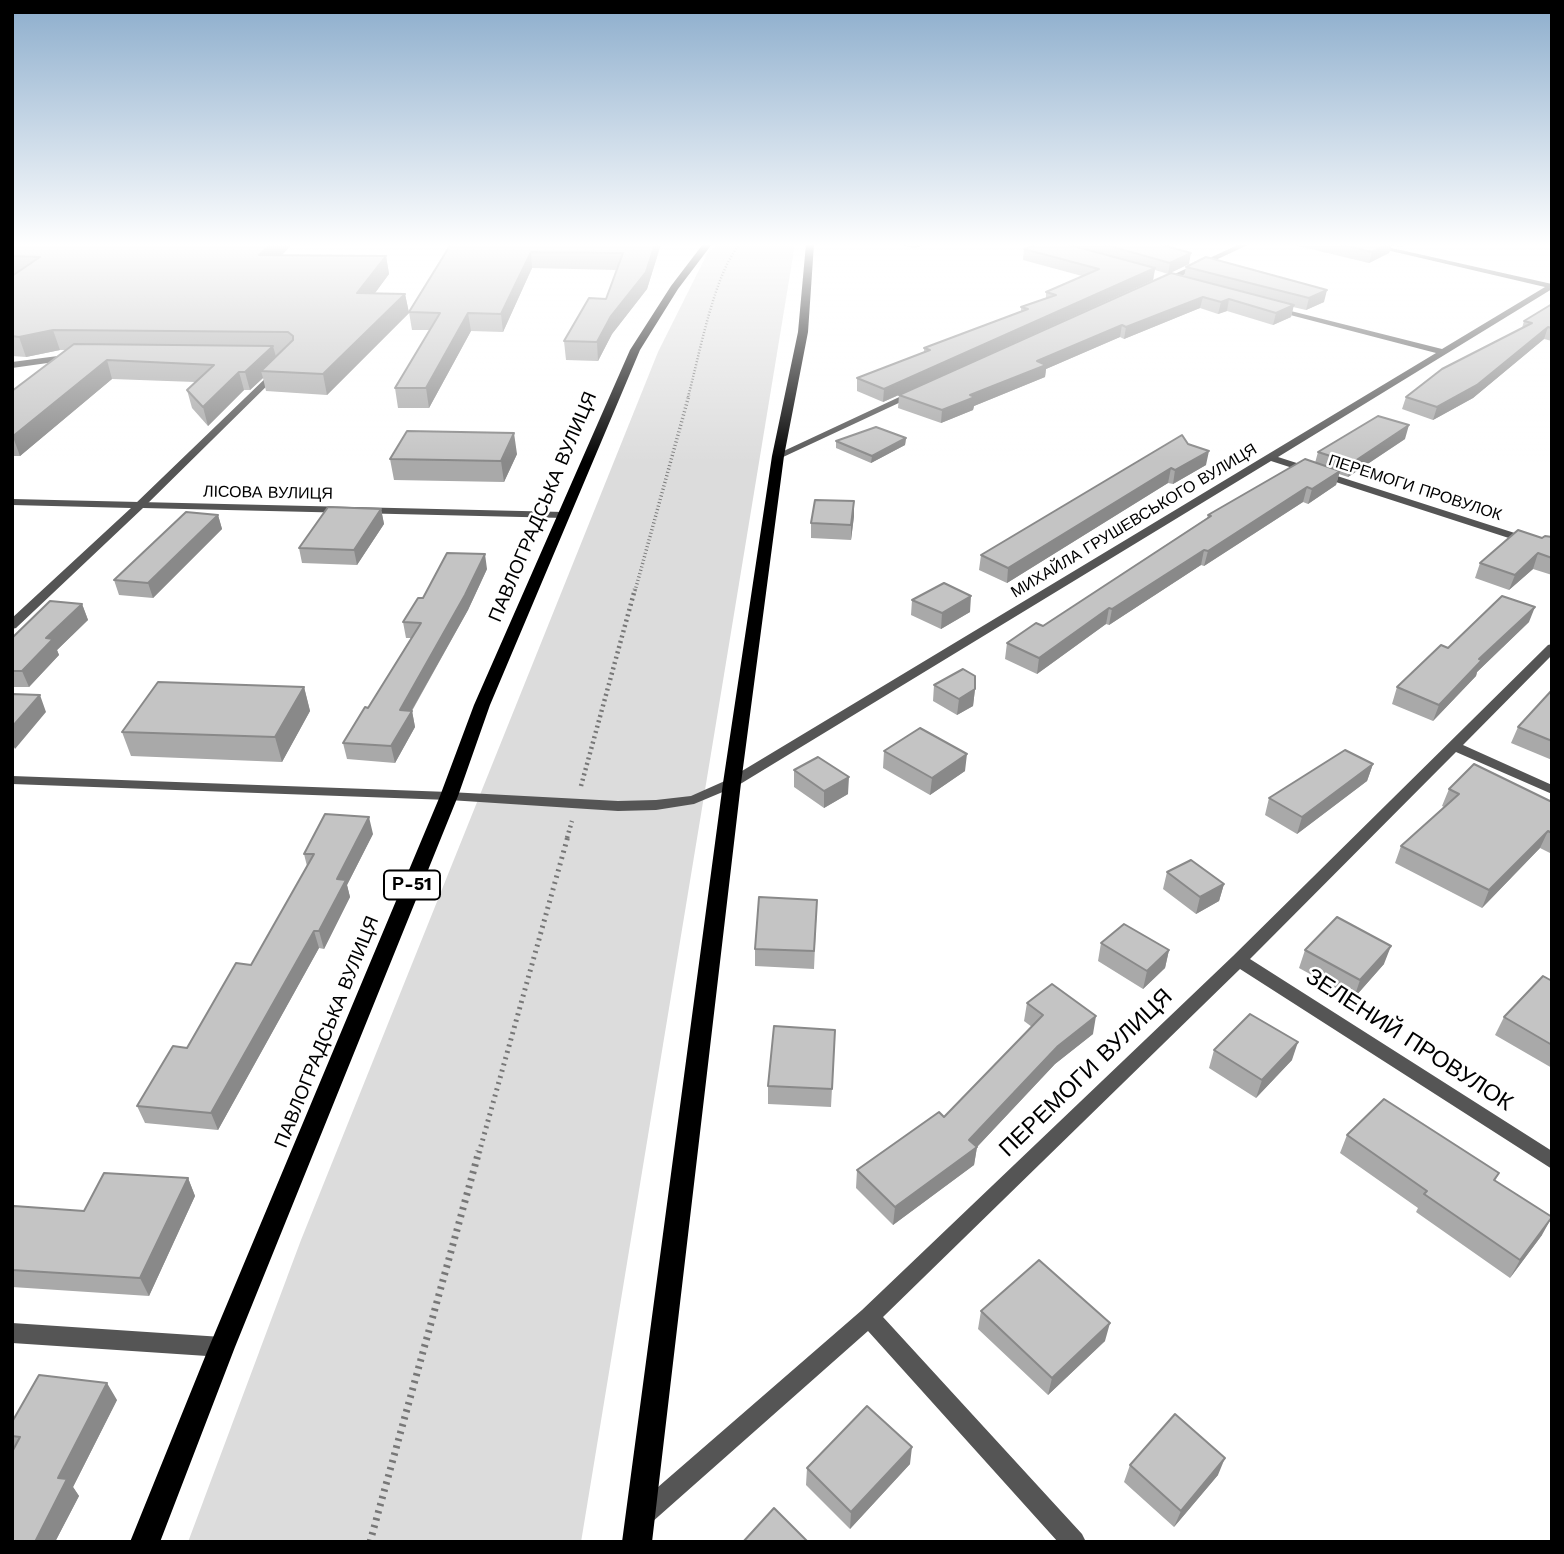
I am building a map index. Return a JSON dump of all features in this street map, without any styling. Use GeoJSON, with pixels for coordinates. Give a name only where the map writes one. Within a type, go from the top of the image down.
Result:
{"type":"FeatureCollection","features":[{"type":"Feature","properties":{"kind":"main road","name":"ПАВЛОГРАДСЬКА ВУЛИЦЯ"},"geometry":{"type":"LineString","coordinates":[[145,1542],[222,1347],[449,796],[482,705],[635,350],[656,317]]}},
{"type":"Feature","properties":{"kind":"main road"},"geometry":{"type":"LineString","coordinates":[[637,1542],[732,783],[778,456],[804,317]]}},
{"type":"Feature","properties":{"kind":"street"},"geometry":{"type":"LineString","coordinates":[[1309,317],[1442,352]]}},
{"type":"Feature","properties":{"kind":"street","name":"МИХАЙЛА ГРУШЕВСЬКОГО ВУЛИЦЯ"},"geometry":{"type":"LineString","coordinates":[[12,780],[577,803],[656,805],[694,800],[732,783],[1501,317]]}},
{"type":"Feature","properties":{"kind":"street"},"geometry":{"type":"LineString","coordinates":[[12,365],[60,356],[87,357]]}},
{"type":"Feature","properties":{"kind":"street"},"geometry":{"type":"LineString","coordinates":[[12,625],[282,367]]}},
{"type":"Feature","properties":{"kind":"street"},"geometry":{"type":"LineString","coordinates":[[778,456],[917,393]]}},
{"type":"Feature","properties":{"kind":"street","name":"ПЕРЕМОГИ ПРОВУЛОК"},"geometry":{"type":"LineString","coordinates":[[1269,457],[1552,550]]}},
{"type":"Feature","properties":{"kind":"street","name":"ЛІСОВА ВУЛИЦЯ"},"geometry":{"type":"LineString","coordinates":[[12,502],[564,516]]}},
{"type":"Feature","properties":{"kind":"street","name":"ПЕРЕМОГИ ВУЛИЦЯ"},"geometry":{"type":"LineString","coordinates":[[640,1518],[869,1317],[1239,960],[1552,648]]}},
{"type":"Feature","properties":{"kind":"street"},"geometry":{"type":"LineString","coordinates":[[1455,746],[1552,790]]}},
{"type":"Feature","properties":{"kind":"street","name":"ЗЕЛЕНИЙ ПРОВУЛОК"},"geometry":{"type":"LineString","coordinates":[[1239,960],[1552,1161]]}},
{"type":"Feature","properties":{"kind":"street"},"geometry":{"type":"LineString","coordinates":[[869,1317],[1074,1542]]}},
{"type":"Feature","properties":{"kind":"street"},"geometry":{"type":"LineString","coordinates":[[12,1333],[222,1347]]}},
{"type":"Feature","properties":{"kind":"path"},"geometry":{"type":"LineString","coordinates":[[370,1542],[711,317]]}},
{"type":"Feature","properties":{"kind":"shaded area"},"geometry":{"type":"Polygon","coordinates":[[[676,317],[783,317],[581,1542],[188,1542],[301,1240],[658,352],[676,317]]]}},
{"type":"Feature","properties":{"kind":"building"},"geometry":{"type":"Polygon","coordinates":[[[12,317],[382,317],[323,374],[261,371],[293,340],[293,336],[288,332],[53,330],[12,336],[12,317]]]}},
{"type":"Feature","properties":{"kind":"building"},"geometry":{"type":"Polygon","coordinates":[[[438,317],[466,317],[426,388],[395,388],[438,317]]]}},
{"type":"Feature","properties":{"kind":"building"},"geometry":{"type":"Polygon","coordinates":[[[578,317],[611,317],[597,342],[564,341],[578,317]]]}},
{"type":"Feature","properties":{"kind":"building"},"geometry":{"type":"Polygon","coordinates":[[[1008,317],[1046,317],[884,389],[857,378],[930,350],[924,348],[1008,317]]]}},
{"type":"Feature","properties":{"kind":"building"},"geometry":{"type":"Polygon","coordinates":[[[1074,317],[1153,317],[1126,327],[1122,325],[1037,361],[1046,365],[970,395],[975,397],[942,410],[899,395],[1074,317]]]}},
{"type":"Feature","properties":{"kind":"building"},"geometry":{"type":"Polygon","coordinates":[[[1531,317],[1552,317],[1552,328],[1548,327],[1477,385],[1437,407],[1406,397],[1442,369],[1532,323],[1524,321],[1531,317]]]}},
{"type":"Feature","properties":{"kind":"building"},"geometry":{"type":"Polygon","coordinates":[[[74,344],[273,346],[245,372],[239,372],[203,407],[187,390],[214,365],[107,360],[12,437],[12,391],[74,344]]]}},
{"type":"Feature","properties":{"kind":"building"},"geometry":{"type":"Polygon","coordinates":[[[1378,416],[1409,425],[1352,463],[1318,452],[1378,416]]]}},
{"type":"Feature","properties":{"kind":"building"},"geometry":{"type":"Polygon","coordinates":[[[876,427],[906,438],[872,456],[836,441],[876,427]]]}},
{"type":"Feature","properties":{"kind":"building"},"geometry":{"type":"Polygon","coordinates":[[[407,431],[514,433],[501,461],[390,459],[407,431]]]}},
{"type":"Feature","properties":{"kind":"building"},"geometry":{"type":"Polygon","coordinates":[[[1182,435],[1188,444],[1209,451],[1175,470],[1171,468],[1008,568],[981,555],[1182,435]]]}},
{"type":"Feature","properties":{"kind":"building"},"geometry":{"type":"Polygon","coordinates":[[[1305,459],[1340,471],[1312,489],[1307,487],[1208,551],[1204,550],[1112,609],[1109,608],[1039,658],[1007,643],[1036,623],[1043,626],[1211,516],[1208,515],[1305,459]]]}},
{"type":"Feature","properties":{"kind":"building"},"geometry":{"type":"Polygon","coordinates":[[[815,500],[854,501],[851,525],[811,523],[815,500]]]}},
{"type":"Feature","properties":{"kind":"building"},"geometry":{"type":"Polygon","coordinates":[[[328,507],[381,509],[354,550],[299,548],[328,507]]]}},
{"type":"Feature","properties":{"kind":"building"},"geometry":{"type":"Polygon","coordinates":[[[186,512],[218,515],[148,583],[114,580],[186,512]]]}},
{"type":"Feature","properties":{"kind":"building"},"geometry":{"type":"Polygon","coordinates":[[[1518,530],[1542,538],[1552,537],[1552,558],[1538,553],[1515,575],[1480,563],[1518,530]]]}},
{"type":"Feature","properties":{"kind":"building"},"geometry":{"type":"Polygon","coordinates":[[[447,553],[485,554],[400,710],[412,711],[391,746],[343,743],[421,623],[403,622],[418,598],[423,598],[447,553]]]}},
{"type":"Feature","properties":{"kind":"building"},"geometry":{"type":"Polygon","coordinates":[[[944,583],[971,596],[942,613],[912,600],[944,583]]]}},
{"type":"Feature","properties":{"kind":"building"},"geometry":{"type":"Polygon","coordinates":[[[1502,596],[1535,607],[1479,659],[1482,660],[1439,705],[1397,687],[1441,645],[1448,648],[1502,596]]]}},
{"type":"Feature","properties":{"kind":"building"},"geometry":{"type":"Polygon","coordinates":[[[50,601],[82,604],[46,638],[53,639],[22,671],[12,671],[12,638],[50,601]]]}},
{"type":"Feature","properties":{"kind":"building"},"geometry":{"type":"Polygon","coordinates":[[[963,669],[975,676],[975,689],[959,699],[934,685],[963,669]]]}},
{"type":"Feature","properties":{"kind":"building"},"geometry":{"type":"Polygon","coordinates":[[[158,682],[304,687],[275,737],[122,732],[158,682]]]}},
{"type":"Feature","properties":{"kind":"building"},"geometry":{"type":"Polygon","coordinates":[[[1552,690],[1552,741],[1518,727],[1552,690]]]}},
{"type":"Feature","properties":{"kind":"building"},"geometry":{"type":"Polygon","coordinates":[[[12,694],[40,695],[12,727],[12,694]]]}},
{"type":"Feature","properties":{"kind":"building"},"geometry":{"type":"Polygon","coordinates":[[[920,728],[967,754],[932,778],[884,751],[920,728]]]}},
{"type":"Feature","properties":{"kind":"building"},"geometry":{"type":"Polygon","coordinates":[[[1345,750],[1373,764],[1302,817],[1269,798],[1345,750]]]}},
{"type":"Feature","properties":{"kind":"building"},"geometry":{"type":"Polygon","coordinates":[[[818,757],[849,777],[824,791],[794,770],[818,757]]]}},
{"type":"Feature","properties":{"kind":"building"},"geometry":{"type":"Polygon","coordinates":[[[1474,764],[1552,802],[1552,833],[1548,831],[1489,890],[1401,846],[1459,794],[1449,789],[1474,764]]]}},
{"type":"Feature","properties":{"kind":"building"},"geometry":{"type":"Polygon","coordinates":[[[325,814],[369,817],[337,879],[346,880],[319,931],[314,931],[211,1113],[137,1106],[173,1046],[187,1048],[236,963],[251,965],[314,854],[304,854],[325,814]]]}},
{"type":"Feature","properties":{"kind":"building"},"geometry":{"type":"Polygon","coordinates":[[[1191,860],[1224,884],[1200,897],[1167,872],[1191,860]]]}},
{"type":"Feature","properties":{"kind":"building"},"geometry":{"type":"Polygon","coordinates":[[[759,897],[817,900],[814,951],[755,949],[759,897]]]}},
{"type":"Feature","properties":{"kind":"building"},"geometry":{"type":"Polygon","coordinates":[[[1337,917],[1391,946],[1360,980],[1305,950],[1337,917]]]}},
{"type":"Feature","properties":{"kind":"building"},"geometry":{"type":"Polygon","coordinates":[[[1124,924],[1169,950],[1147,971],[1101,943],[1124,924]]]}},
{"type":"Feature","properties":{"kind":"building"},"geometry":{"type":"Polygon","coordinates":[[[1543,976],[1552,981],[1552,1045],[1504,1017],[1543,976]]]}},
{"type":"Feature","properties":{"kind":"building"},"geometry":{"type":"Polygon","coordinates":[[[1052,984],[1096,1016],[1058,1046],[969,1140],[977,1147],[895,1207],[857,1170],[939,1112],[944,1117],[1043,1015],[1027,1003],[1052,984]]]}},
{"type":"Feature","properties":{"kind":"building"},"geometry":{"type":"Polygon","coordinates":[[[1250,1014],[1298,1042],[1262,1080],[1214,1050],[1250,1014]]]}},
{"type":"Feature","properties":{"kind":"building"},"geometry":{"type":"Polygon","coordinates":[[[774,1026],[835,1030],[832,1089],[768,1086],[774,1026]]]}},
{"type":"Feature","properties":{"kind":"building"},"geometry":{"type":"Polygon","coordinates":[[[1384,1099],[1499,1173],[1494,1180],[1552,1217],[1520,1260],[1424,1194],[1427,1191],[1347,1135],[1384,1099]]]}},
{"type":"Feature","properties":{"kind":"building"},"geometry":{"type":"Polygon","coordinates":[[[104,1173],[188,1178],[140,1278],[12,1270],[14,1206],[84,1211],[104,1173]]]}},
{"type":"Feature","properties":{"kind":"building"},"geometry":{"type":"Polygon","coordinates":[[[1039,1260],[1110,1323],[1052,1378],[981,1311],[1039,1260]]]}},
{"type":"Feature","properties":{"kind":"building"},"geometry":{"type":"Polygon","coordinates":[[[39,1375],[107,1383],[58,1478],[67,1479],[35,1542],[12,1542],[12,1452],[20,1437],[12,1436],[12,1422],[39,1375]]]}},
{"type":"Feature","properties":{"kind":"building"},"geometry":{"type":"Polygon","coordinates":[[[867,1406],[912,1447],[851,1512],[807,1468],[867,1406]]]}},
{"type":"Feature","properties":{"kind":"building"},"geometry":{"type":"Polygon","coordinates":[[[1175,1414],[1225,1458],[1181,1511],[1130,1465],[1175,1414]]]}},
{"type":"Feature","properties":{"kind":"building"},"geometry":{"type":"Polygon","coordinates":[[[774,1508],[808,1542],[743,1542],[774,1508]]]}}]}
